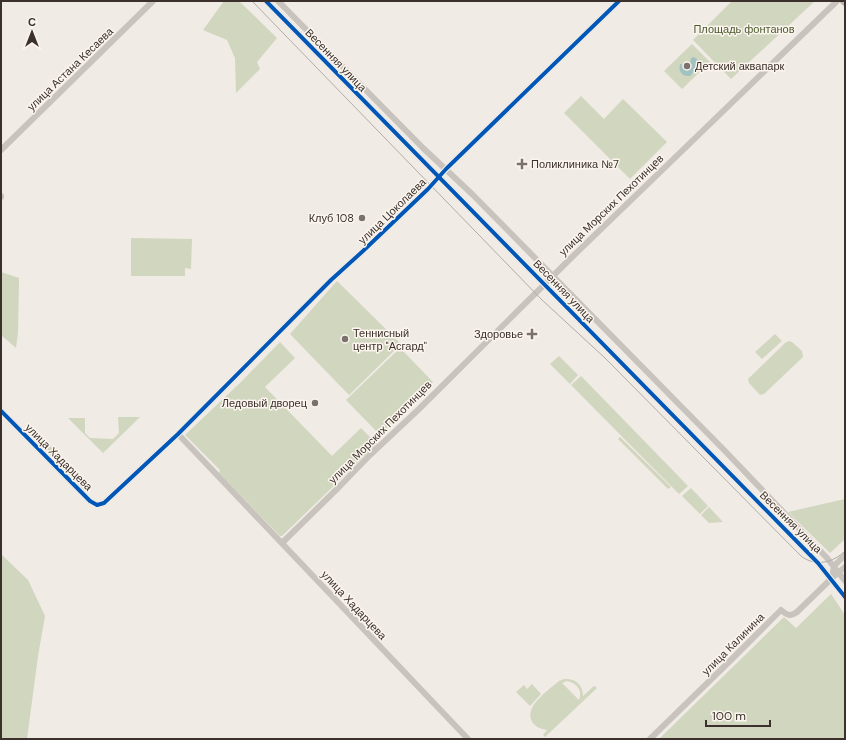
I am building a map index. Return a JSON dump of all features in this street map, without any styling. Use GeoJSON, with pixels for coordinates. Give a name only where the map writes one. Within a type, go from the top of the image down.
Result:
{"type":"FeatureCollection","features":[{"type":"Feature","properties":{"kind":"street","name":"улица Астана Кесаева"},"geometry":{"type":"LineString","coordinates":[[1,150],[153,1]]}},
{"type":"Feature","properties":{"kind":"street","name":"Весенняя улица"},"geometry":{"type":"LineString","coordinates":[[266,1],[818,562],[832,578],[845,597]]}},
{"type":"Feature","properties":{"kind":"street","name":"Весенняя улица"},"geometry":{"type":"LineString","coordinates":[[278,1],[423,148],[446,168],[726,452],[834,566],[845,581]]}},
{"type":"Feature","properties":{"kind":"street","name":"улица Цоколаева"},"geometry":{"type":"LineString","coordinates":[[178,434],[331,280],[363,252],[439,177],[446,168],[619,1]]}},
{"type":"Feature","properties":{"kind":"street","name":"улица Морских Пехотинцев"},"geometry":{"type":"LineString","coordinates":[[282,543],[553,276],[837,1]]}},
{"type":"Feature","properties":{"kind":"street","name":"улица Хадарцева"},"geometry":{"type":"LineString","coordinates":[[1,411],[90,501],[97,504],[107,501],[178,434],[468,739]]}},
{"type":"Feature","properties":{"kind":"street"},"geometry":{"type":"LineString","coordinates":[[832,578],[834,566],[845,555]]}},
{"type":"Feature","properties":{"kind":"street","name":"улица Калинина"},"geometry":{"type":"LineString","coordinates":[[650,739],[732,660],[781,610],[787,615],[793,615],[845,567]]}},
{"type":"Feature","properties":{"kind":"green space"},"geometry":{"type":"Polygon","coordinates":[[[224,1],[239,1],[277,38],[257,62],[260,69],[236,93],[235,58],[227,40],[203,30],[224,1]]]}},
{"type":"Feature","properties":{"kind":"green space","name":"Площадь фонтанов"},"geometry":{"type":"Polygon","coordinates":[[[732,1],[815,1],[731,79],[693,40],[732,1]]]}},
{"type":"Feature","properties":{"kind":"green space","name":"Детский аквапарк"},"geometry":{"type":"Polygon","coordinates":[[[692,44],[710,62],[682,89],[664,71],[692,44]]]}},
{"type":"Feature","properties":{"kind":"green space"},"geometry":{"type":"Polygon","coordinates":[[[581,96],[604,119],[623,99],[667,142],[630,179],[564,113],[581,96]]]}},
{"type":"Feature","properties":{"kind":"green space"},"geometry":{"type":"Polygon","coordinates":[[[131,238],[192,239],[191,269],[185,268],[185,276],[131,276],[131,238]]]}},
{"type":"Feature","properties":{"kind":"green space"},"geometry":{"type":"Polygon","coordinates":[[[1,272],[19,278],[18,333],[16,348],[1,335],[1,272]]]}},
{"type":"Feature","properties":{"kind":"green space","name":"Теннисный центр \"Асгард\""},"geometry":{"type":"Polygon","coordinates":[[[337,281],[401,344],[349,395],[290,334],[337,281]]]}},
{"type":"Feature","properties":{"kind":"green space"},"geometry":{"type":"Polygon","coordinates":[[[775,334],[782,341],[762,359],[755,352],[775,334]]]}},
{"type":"Feature","properties":{"kind":"green space"},"geometry":{"type":"Polygon","coordinates":[[[789,341],[802,351],[803,357],[764,394],[760,395],[749,383],[748,379],[785,343],[789,341]]]}},
{"type":"Feature","properties":{"kind":"green space"},"geometry":{"type":"Polygon","coordinates":[[[280,342],[295,358],[265,387],[332,456],[361,428],[377,444],[282,536],[280,536],[219,473],[220,470],[185,435],[241,382],[280,342]]]}},
{"type":"Feature","properties":{"kind":"green space"},"geometry":{"type":"Polygon","coordinates":[[[400,348],[433,382],[380,435],[346,400],[400,348]]]}},
{"type":"Feature","properties":{"kind":"green space"},"geometry":{"type":"Polygon","coordinates":[[[559,356],[578,375],[570,384],[550,364],[559,356]]]}},
{"type":"Feature","properties":{"kind":"green space"},"geometry":{"type":"Polygon","coordinates":[[[581,376],[688,486],[679,494],[571,385],[581,376]]]}},
{"type":"Feature","properties":{"kind":"green space"},"geometry":{"type":"Polygon","coordinates":[[[118,417],[140,417],[103,453],[68,418],[85,418],[85,433],[90,438],[113,439],[119,433],[118,417]]]}},
{"type":"Feature","properties":{"kind":"green space"},"geometry":{"type":"Polygon","coordinates":[[[29,425],[91,487],[86,492],[26,429],[29,425]]]}},
{"type":"Feature","properties":{"kind":"green space"},"geometry":{"type":"Polygon","coordinates":[[[620,437],[671,487],[668,489],[618,439],[620,437]]]}},
{"type":"Feature","properties":{"kind":"green space"},"geometry":{"type":"Polygon","coordinates":[[[691,488],[708,506],[700,514],[682,496],[691,488]]]}},
{"type":"Feature","properties":{"kind":"green space"},"geometry":{"type":"Polygon","coordinates":[[[845,499],[845,539],[830,553],[788,512],[845,499]]]}},
{"type":"Feature","properties":{"kind":"green space"},"geometry":{"type":"Polygon","coordinates":[[[709,507],[723,522],[709,523],[701,515],[709,507]]]}},
{"type":"Feature","properties":{"kind":"green space"},"geometry":{"type":"Polygon","coordinates":[[[1,554],[28,580],[45,616],[27,739],[1,739],[1,554]]]}},
{"type":"Feature","properties":{"kind":"green space"},"geometry":{"type":"Polygon","coordinates":[[[831,594],[845,615],[845,739],[659,739],[784,617],[796,628],[831,594]]]}},
{"type":"Feature","properties":{"kind":"green space"},"geometry":{"type":"Polygon","coordinates":[[[568,679],[575,681],[582,689],[583,696],[594,686],[597,688],[545,737],[543,735],[547,730],[541,729],[533,723],[531,711],[538,699],[559,681],[568,679]],[[567,681],[562,683],[579,700],[580,691],[571,682],[567,681]]]}},
{"type":"Feature","properties":{"kind":"green space"},"geometry":{"type":"Polygon","coordinates":[[[532,684],[541,694],[530,706],[516,692],[524,685],[527,689],[532,684]]]}},
{"type":"Feature","properties":{"kind":"water"},"geometry":{"type":"Polygon","coordinates":[[[694,57],[698,60],[698,67],[690,76],[685,76],[681,73],[680,64],[682,64],[684,68],[688,68],[691,58],[694,57]]]}},
{"type":"Feature","properties":{"kind":"tram line"},"geometry":{"type":"LineString","coordinates":[[252,1],[541,299],[605,358],[801,556],[812,562],[824,562],[835,558],[845,551]]}},
{"type":"Feature","properties":{"kind":"cycle path"},"geometry":{"type":"LineString","coordinates":[[266,1],[818,563],[845,597]]}},
{"type":"Feature","properties":{"kind":"cycle path"},"geometry":{"type":"LineString","coordinates":[[1,411],[90,501],[97,505],[104,503],[178,434],[331,280],[428,189],[446,169],[619,1]]}},
{"type":"Feature","properties":{"kind":"place","name":"Детский аквапарк"},"geometry":{"type":"Point","coordinates":[687,66]}},
{"type":"Feature","properties":{"kind":"place","name":"Поликлиника №7"},"geometry":{"type":"Point","coordinates":[522,164]}},
{"type":"Feature","properties":{"kind":"place","name":"Клуб 108"},"geometry":{"type":"Point","coordinates":[362,218]}},
{"type":"Feature","properties":{"kind":"place","name":"Здоровье"},"geometry":{"type":"Point","coordinates":[532,334]}},
{"type":"Feature","properties":{"kind":"place","name":"Теннисный центр \"Асгард\""},"geometry":{"type":"Point","coordinates":[345,339]}},
{"type":"Feature","properties":{"kind":"place","name":"Ледовый дворец"},"geometry":{"type":"Point","coordinates":[315,403]}}]}
